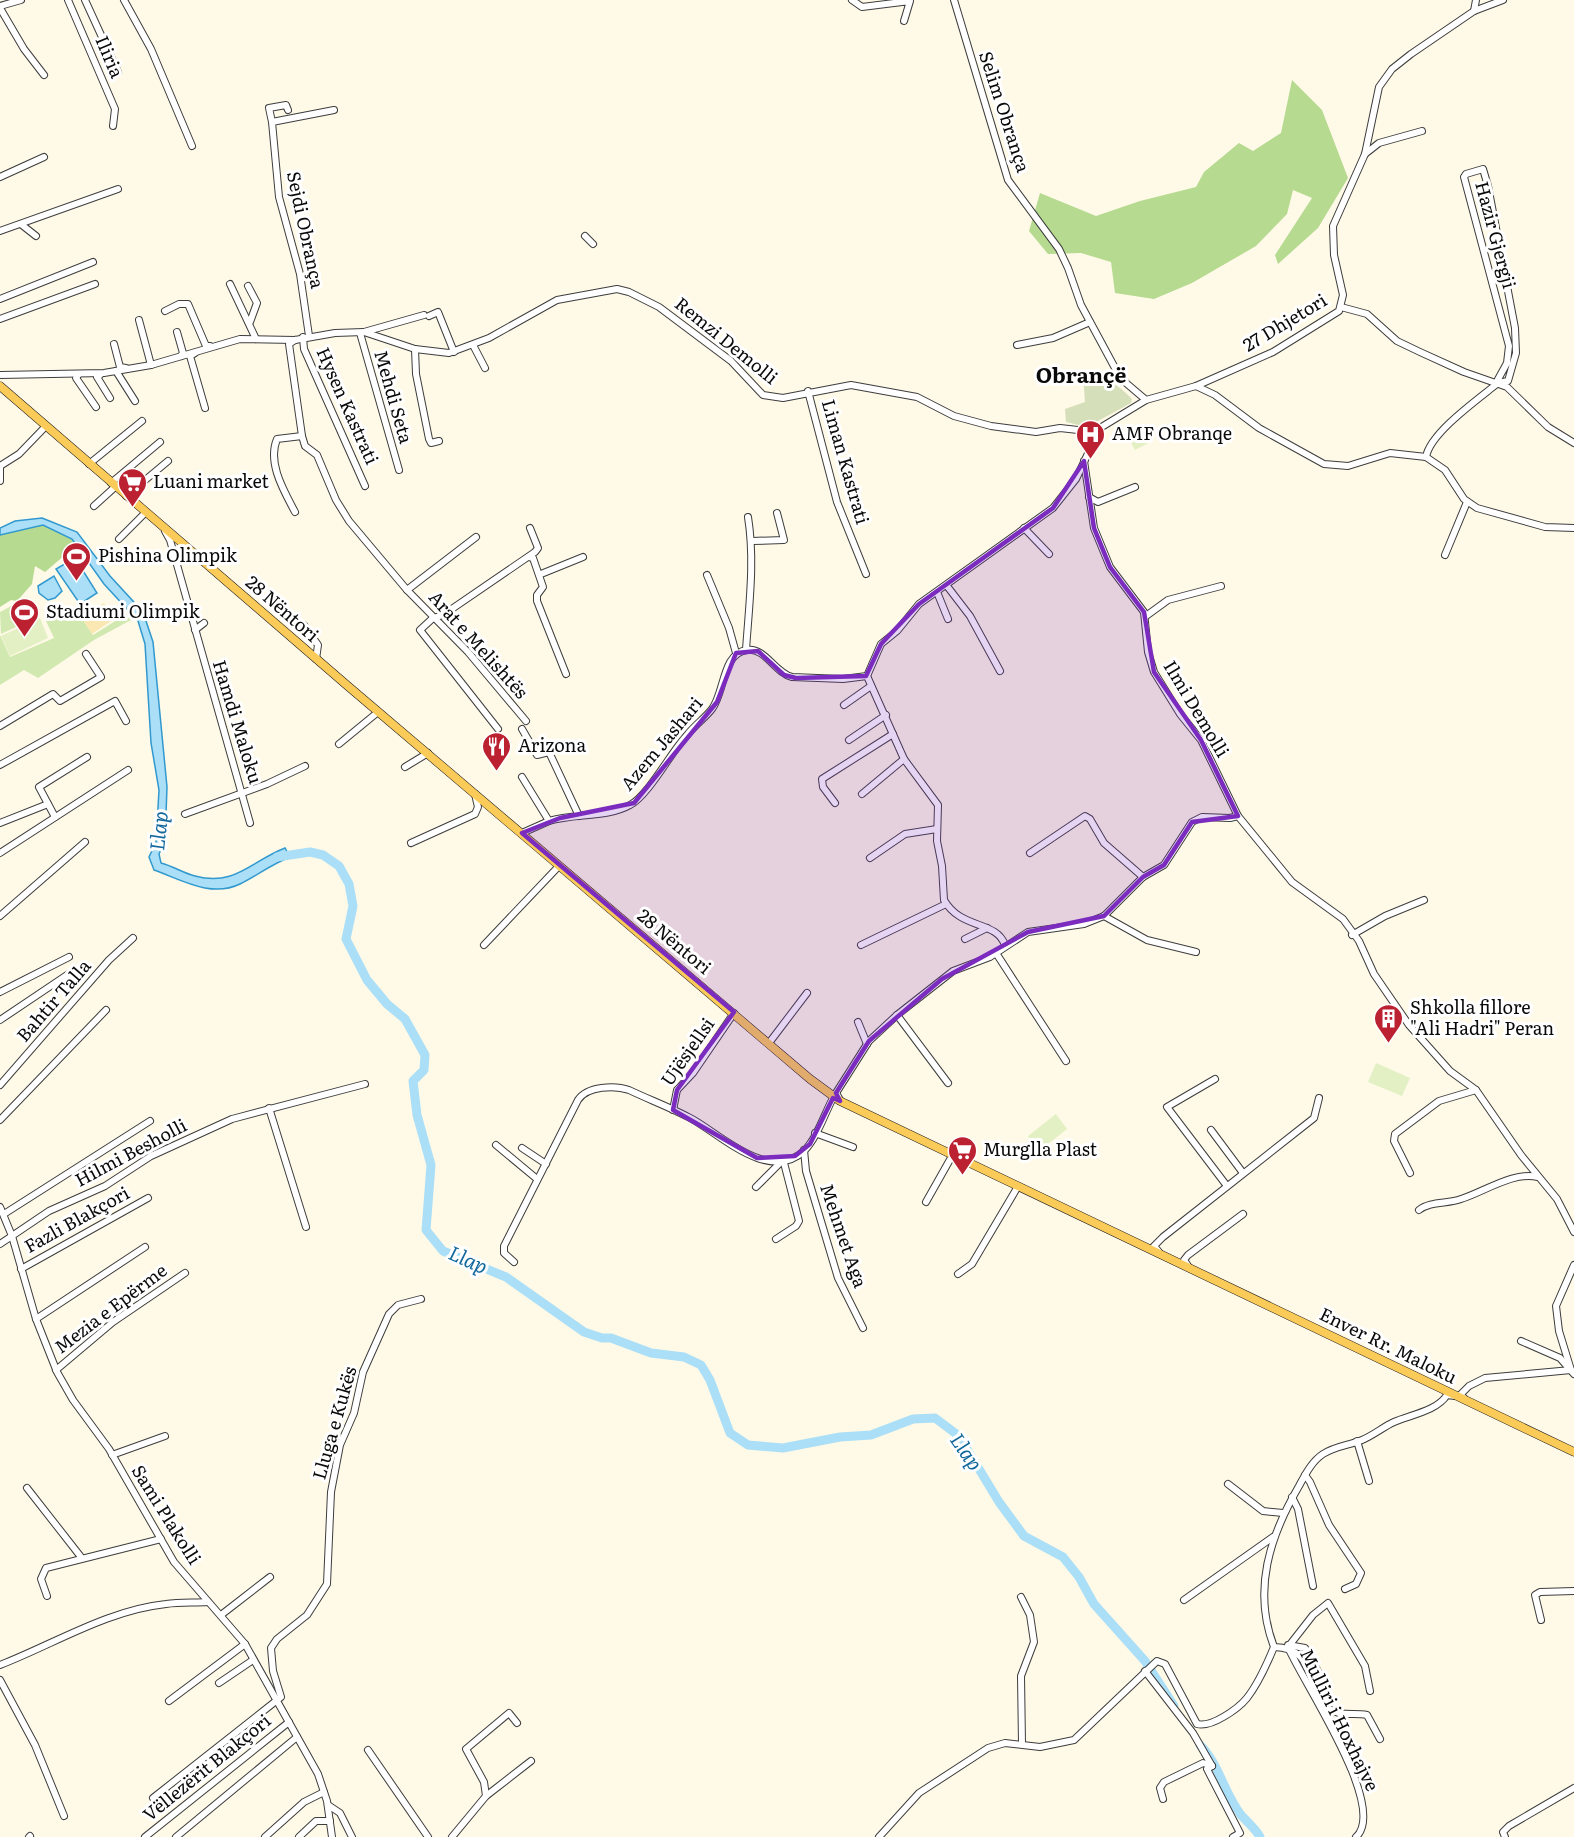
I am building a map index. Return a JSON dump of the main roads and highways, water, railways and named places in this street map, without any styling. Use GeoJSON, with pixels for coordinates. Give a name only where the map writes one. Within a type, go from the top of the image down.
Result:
{"type":"FeatureCollection","features":[{"type":"Feature","properties":{"kind":"main road","name":"28 Nëntori"},"geometry":{"type":"LineString","coordinates":[[0,386],[378,712],[840,1101]]}},
{"type":"Feature","properties":{"kind":"main road","name":"Enver Rr. Maloku"},"geometry":{"type":"LineString","coordinates":[[840,1101],[1574,1452]]}},
{"type":"Feature","properties":{"kind":"water"},"geometry":{"type":"Polygon","coordinates":[[[42,518],[77,532],[110,576],[143,612],[153,642],[167,787],[165,841],[159,854],[161,863],[195,876],[221,878],[242,871],[285,848],[290,857],[229,888],[197,886],[154,870],[149,857],[156,842],[159,790],[151,743],[145,644],[138,621],[104,584],[72,539],[43,525],[0,535],[0,528],[15,521],[42,518]]]}},
{"type":"Feature","properties":{"kind":"water","name":"Pishina Olimpik"},"geometry":{"type":"Polygon","coordinates":[[[75,558],[97,593],[80,604],[56,569],[75,558]]]}},
{"type":"Feature","properties":{"kind":"water"},"geometry":{"type":"Polygon","coordinates":[[[54,576],[62,591],[55,598],[48,600],[39,593],[38,586],[54,576]]]}},
{"type":"Feature","properties":{"kind":"waterway","name":"Llap"},"geometry":{"type":"LineString","coordinates":[[277,857],[310,852],[323,855],[339,866],[349,884],[353,906],[346,939],[367,980],[387,1004],[405,1019],[425,1055],[424,1070],[413,1081],[417,1115],[431,1165],[426,1230],[443,1251],[506,1277],[584,1332],[602,1338],[611,1338],[651,1353],[684,1357],[701,1365],[710,1380],[730,1433],[748,1445],[783,1448],[840,1437],[871,1435],[913,1419],[935,1418],[959,1436],[999,1502],[1024,1536],[1063,1557],[1079,1577],[1094,1604],[1145,1661],[1174,1706]]}},
{"type":"Feature","properties":{"kind":"waterway","name":"Llap"},"geometry":{"type":"LineString","coordinates":[[1200,1745],[1212,1761],[1235,1806],[1260,1837]]}},
{"type":"Feature","properties":{"kind":"place","name":"AMF Obranqe"},"geometry":{"type":"Point","coordinates":[1091,460]}},
{"type":"Feature","properties":{"kind":"place","name":"Luani market"},"geometry":{"type":"Point","coordinates":[132,508]}},
{"type":"Feature","properties":{"kind":"place","name":"Pishina Olimpik"},"geometry":{"type":"Point","coordinates":[77,582]}},
{"type":"Feature","properties":{"kind":"place","name":"Stadiumi Olimpik"},"geometry":{"type":"Point","coordinates":[25,638]}},
{"type":"Feature","properties":{"kind":"place","name":"Arizona"},"geometry":{"type":"Point","coordinates":[497,772]}},
{"type":"Feature","properties":{"kind":"place","name":"Shkolla fillore \"Ali Hadri\" Peran"},"geometry":{"type":"Point","coordinates":[1389,1044]}},
{"type":"Feature","properties":{"kind":"place","name":"Murglla Plast"},"geometry":{"type":"Point","coordinates":[962,1176]}},
{"type":"Feature","properties":{"kind":"district","name":"Obrançë"},"geometry":{"type":"Point","coordinates":[1081,376]}}]}
